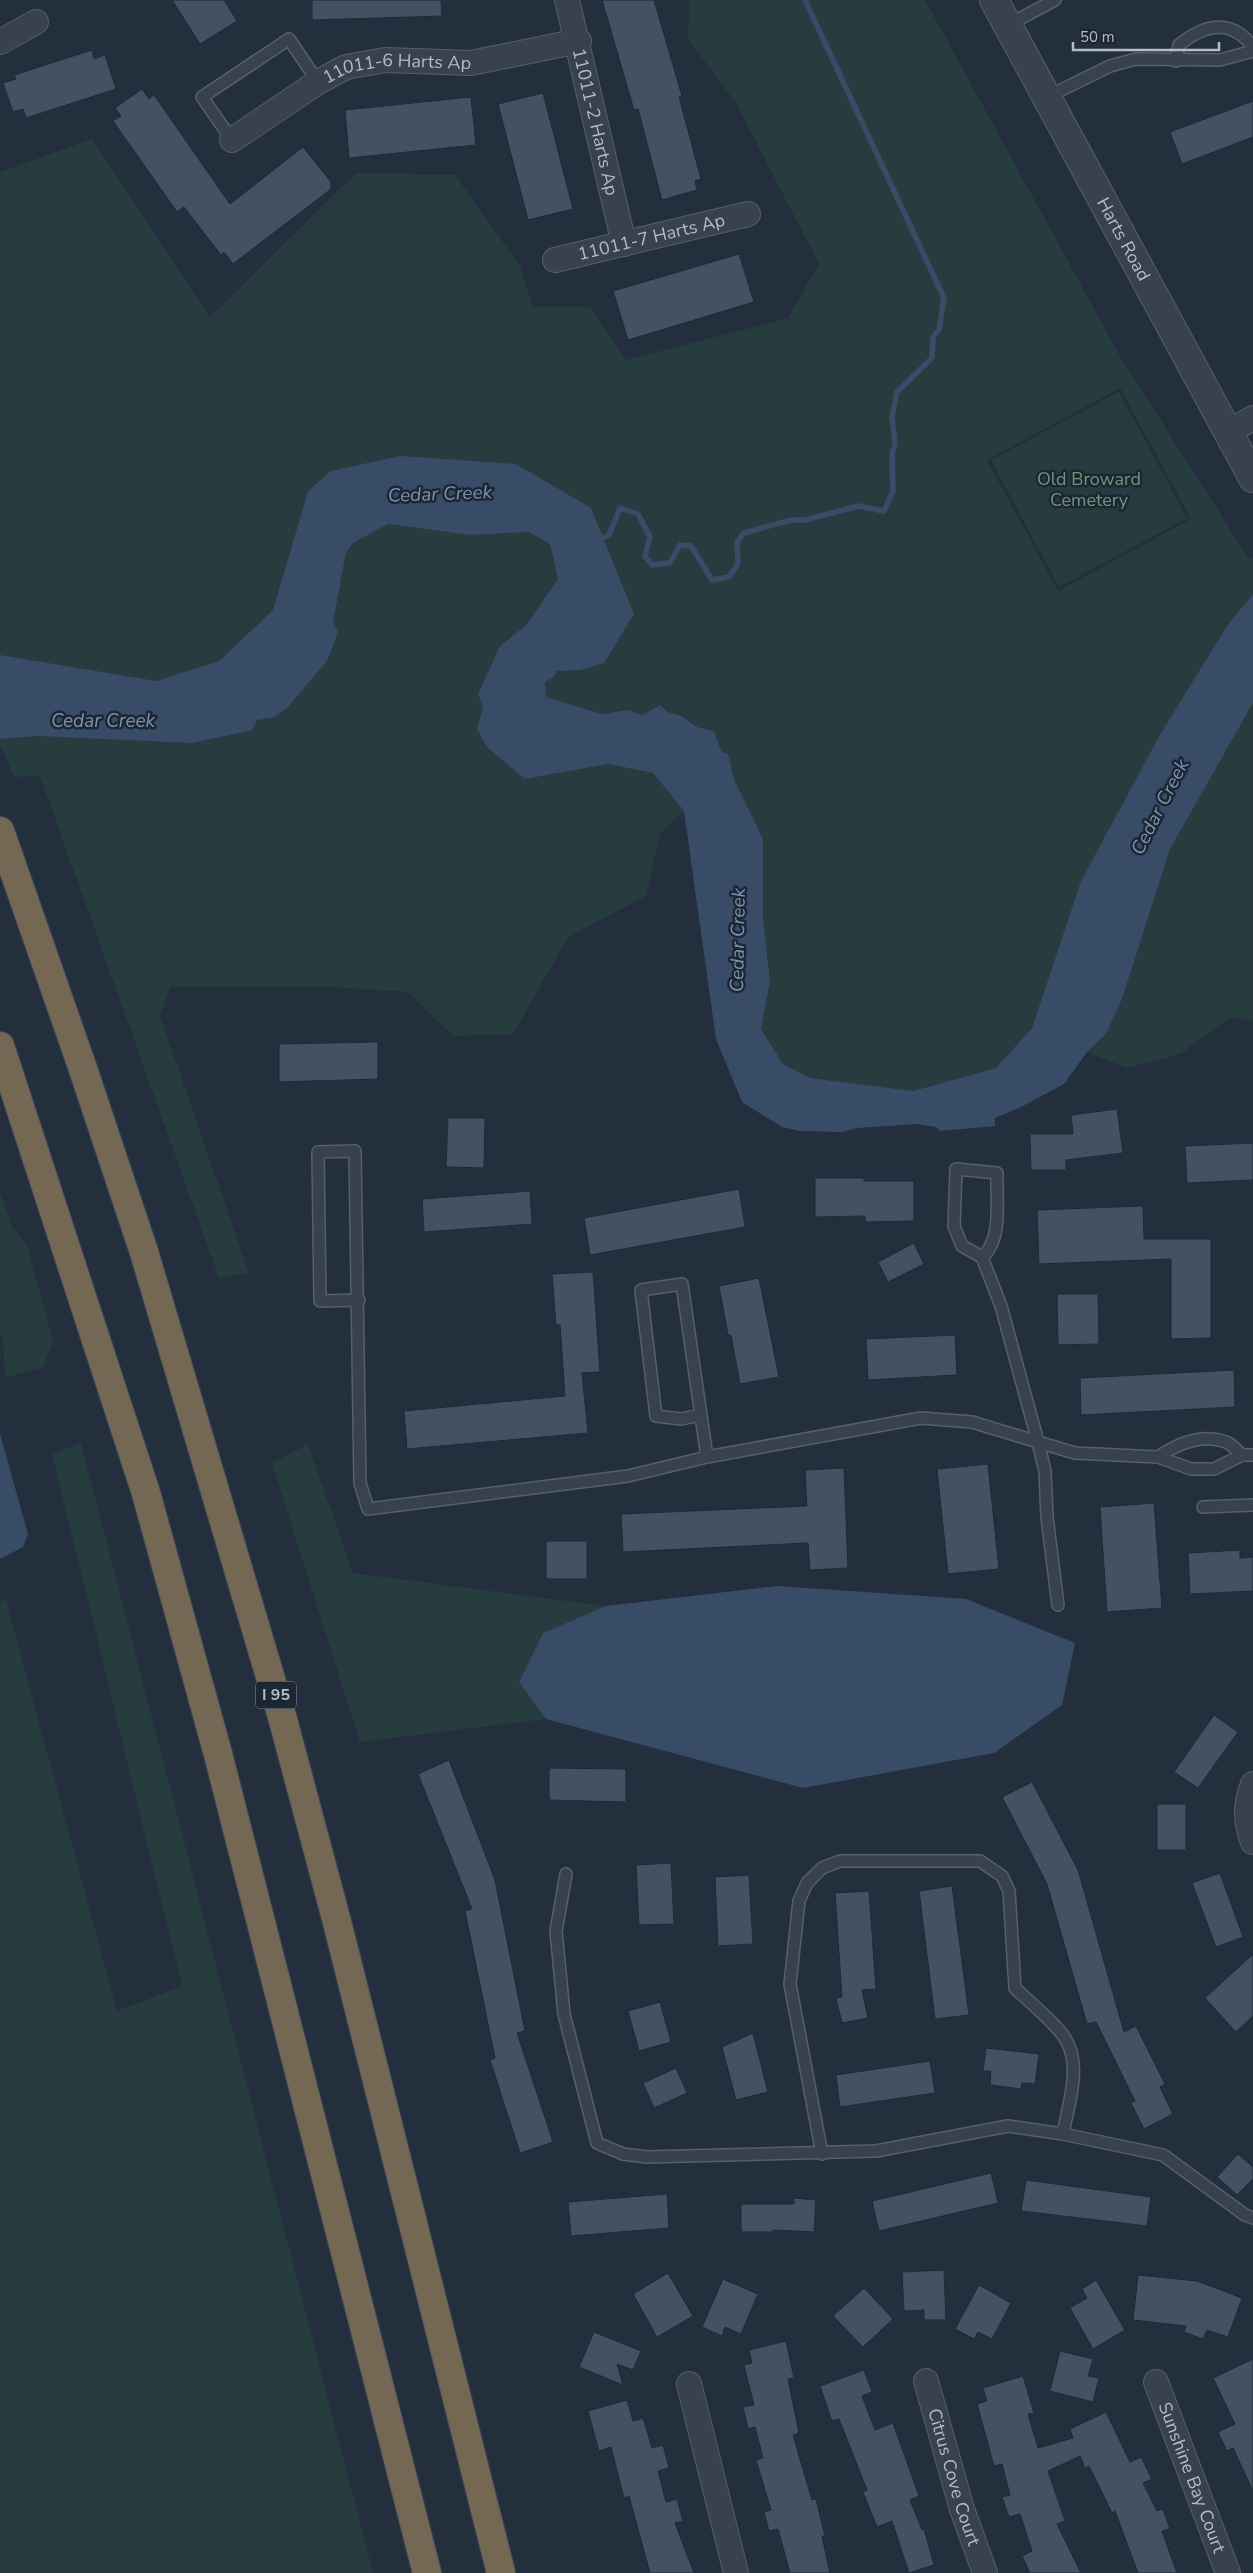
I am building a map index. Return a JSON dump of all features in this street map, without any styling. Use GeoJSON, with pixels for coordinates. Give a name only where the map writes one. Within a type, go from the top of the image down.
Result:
{"type":"FeatureCollection","features":[{"type":"Feature","properties":{"kind":"highway","name":"I 95"},"geometry":{"type":"LineString","coordinates":[[0,831],[80,1060],[144,1252],[283,1720],[337,1922],[501,2573]]}},
{"type":"Feature","properties":{"kind":"highway"},"geometry":{"type":"LineString","coordinates":[[0,1046],[146,1492],[218,1754],[427,2573]]}},
{"type":"Feature","properties":{"kind":"street","name":"11011-2 Harts Ap"},"geometry":{"type":"LineString","coordinates":[[568,0],[579,41],[624,244]]}},
{"type":"Feature","properties":{"kind":"street","name":"Harts Road"},"geometry":{"type":"LineString","coordinates":[[994,0],[1228,432],[1250,465]]}},
{"type":"Feature","properties":{"kind":"street"},"geometry":{"type":"LineString","coordinates":[[0,42],[36,22]]}},
{"type":"Feature","properties":{"kind":"street","name":"11011-6 Harts Ap"},"geometry":{"type":"LineString","coordinates":[[232,140],[318,82],[346,67],[385,60],[470,63],[579,41]]}},
{"type":"Feature","properties":{"kind":"street","name":"11011-7 Harts Ap"},"geometry":{"type":"LineString","coordinates":[[555,260],[748,214]]}},
{"type":"Feature","properties":{"kind":"street"},"geometry":{"type":"LineString","coordinates":[[1228,432],[1253,418]]}},
{"type":"Feature","properties":{"kind":"street"},"geometry":{"type":"LineString","coordinates":[[1253,1784],[1246,1801],[1247,1826],[1253,1842]]}},
{"type":"Feature","properties":{"kind":"street","name":"Citrus Cove Court"},"geometry":{"type":"LineString","coordinates":[[926,2380],[962,2509],[985,2573]]}},
{"type":"Feature","properties":{"kind":"street","name":"Sunshine Bay Court"},"geometry":{"type":"LineString","coordinates":[[1156,2382],[1228,2573]]}},
{"type":"Feature","properties":{"kind":"street"},"geometry":{"type":"LineString","coordinates":[[689,2384],[736,2573]]}},
{"type":"Feature","properties":{"kind":"lane"},"geometry":{"type":"LineString","coordinates":[[1008,25],[1054,0]]}},
{"type":"Feature","properties":{"kind":"lane"},"geometry":{"type":"LineString","coordinates":[[1047,97],[1110,66],[1136,60],[1176,61],[1220,60],[1253,49],[1243,34],[1227,28],[1211,28],[1194,33],[1180,45],[1176,61]]}},
{"type":"Feature","properties":{"kind":"lane"},"geometry":{"type":"LineString","coordinates":[[232,140],[202,97],[289,39],[318,82]]}},
{"type":"Feature","properties":{"kind":"lane"},"geometry":{"type":"LineString","coordinates":[[359,1300],[320,1302],[318,1152],[355,1151],[359,1300],[360,1483],[368,1509],[628,1476],[707,1457],[921,1418],[972,1422],[1075,1453],[1158,1457],[1191,1469],[1214,1469],[1248,1455]]}},
{"type":"Feature","properties":{"kind":"lane"},"geometry":{"type":"LineString","coordinates":[[982,1257],[990,1250],[994,1239],[996,1173],[956,1169],[954,1226],[962,1246],[982,1257],[1001,1306],[1046,1471],[1047,1517],[1058,1605]]}},
{"type":"Feature","properties":{"kind":"lane"},"geometry":{"type":"LineString","coordinates":[[701,1415],[681,1419],[656,1416],[641,1290],[682,1284],[701,1415],[707,1457]]}},
{"type":"Feature","properties":{"kind":"lane"},"geometry":{"type":"LineString","coordinates":[[1158,1457],[1178,1444],[1202,1439],[1227,1442],[1248,1455]]}},
{"type":"Feature","properties":{"kind":"lane"},"geometry":{"type":"LineString","coordinates":[[1203,1507],[1253,1505]]}},
{"type":"Feature","properties":{"kind":"lane"},"geometry":{"type":"LineString","coordinates":[[822,2154],[790,1984],[799,1901],[807,1883],[822,1868],[840,1861],[980,1861],[1002,1876],[1009,1891],[1015,1988],[1066,2038],[1072,2053],[1074,2069],[1063,2134]]}},
{"type":"Feature","properties":{"kind":"lane"},"geometry":{"type":"LineString","coordinates":[[566,1874],[556,1931],[564,2014],[597,2143],[623,2154],[647,2157],[822,2154],[876,2151],[1008,2126],[1063,2134],[1163,2155],[1245,2215],[1253,2218]]}},
{"type":"Feature","properties":{"kind":"green space"},"geometry":{"type":"Polygon","coordinates":[[[687,0],[925,0],[1121,358],[1247,556],[1253,559],[1253,594],[1229,623],[1081,881],[1032,1028],[996,1068],[913,1091],[810,1078],[783,1064],[761,1029],[770,982],[763,916],[763,839],[734,779],[728,754],[721,751],[714,731],[697,727],[683,716],[668,712],[660,705],[642,715],[628,710],[602,714],[546,697],[545,682],[554,677],[556,670],[580,670],[591,508],[308,491],[273,610],[219,661],[156,681],[0,655],[0,172],[92,139],[210,317],[356,173],[455,175],[520,266],[533,306],[590,307],[626,360],[788,318],[819,264],[736,103],[688,39],[689,4],[687,0]],[[1120,388],[987,460],[1058,591],[1191,519],[1120,388]]]}},
{"type":"Feature","properties":{"kind":"green space","name":"Old Broward Cemetery"},"geometry":{"type":"Polygon","coordinates":[[[1119,392],[1187,518],[1059,587],[991,460],[1119,392]]]}},
{"type":"Feature","properties":{"kind":"green space"},"geometry":{"type":"Polygon","coordinates":[[[388,524],[470,535],[529,532],[550,544],[558,579],[526,625],[500,646],[478,694],[483,707],[477,729],[525,779],[608,764],[654,773],[684,811],[660,834],[646,896],[568,937],[513,1034],[453,1036],[408,992],[330,987],[170,987],[160,1016],[249,1273],[219,1278],[40,776],[14,777],[0,744],[0,739],[272,718],[333,623],[346,553],[353,543],[388,524]]]}},
{"type":"Feature","properties":{"kind":"green space"},"geometry":{"type":"Polygon","coordinates":[[[1253,703],[1253,1021],[1231,1017],[1180,1054],[1127,1068],[1087,1052],[1106,1034],[1122,999],[1170,849],[1253,703]]]}},
{"type":"Feature","properties":{"kind":"green space"},"geometry":{"type":"Polygon","coordinates":[[[0,1191],[12,1226],[27,1245],[53,1341],[43,1367],[5,1378],[3,1336],[0,1336],[0,1191]]]}},
{"type":"Feature","properties":{"kind":"green space"},"geometry":{"type":"Polygon","coordinates":[[[81,1443],[373,2573],[0,2573],[0,1602],[6,1600],[117,2011],[182,1986],[52,1454],[81,1443]]]}},
{"type":"Feature","properties":{"kind":"green space"},"geometry":{"type":"Polygon","coordinates":[[[308,1444],[353,1573],[606,1606],[543,1633],[519,1682],[546,1719],[360,1742],[272,1463],[308,1444]]]}},
{"type":"Feature","properties":{"kind":"water","name":"Cedar Creek"},"geometry":{"type":"Polygon","coordinates":[[[400,456],[516,464],[591,508],[634,614],[604,663],[580,670],[556,671],[554,677],[545,682],[546,697],[602,714],[628,710],[642,715],[660,705],[668,712],[682,716],[697,727],[714,731],[721,751],[728,754],[734,779],[763,839],[763,916],[770,982],[761,1029],[783,1064],[810,1078],[913,1091],[996,1068],[1032,1028],[1081,881],[1161,733],[1229,623],[1253,594],[1253,703],[1170,849],[1122,999],[1106,1034],[1087,1052],[1064,1084],[1019,1108],[995,1118],[995,1126],[940,1131],[936,1127],[916,1124],[857,1128],[843,1132],[800,1131],[782,1127],[742,1102],[716,1039],[684,811],[653,773],[608,764],[525,779],[487,747],[477,729],[483,707],[478,694],[500,646],[526,625],[558,579],[550,544],[529,532],[470,535],[388,524],[353,543],[346,553],[333,623],[338,632],[327,661],[286,709],[272,718],[257,720],[252,730],[192,743],[39,736],[0,739],[0,655],[156,681],[219,661],[273,610],[308,491],[331,471],[400,456]]]}},
{"type":"Feature","properties":{"kind":"water"},"geometry":{"type":"Polygon","coordinates":[[[0,1434],[28,1534],[23,1547],[0,1559],[0,1434]]]}},
{"type":"Feature","properties":{"kind":"water"},"geometry":{"type":"Polygon","coordinates":[[[777,1586],[966,1599],[1075,1643],[1062,1705],[994,1753],[803,1788],[546,1719],[519,1682],[543,1633],[606,1606],[777,1586]]]}},
{"type":"Feature","properties":{"kind":"building"},"geometry":{"type":"Polygon","coordinates":[[[172,0],[224,0],[237,21],[200,44],[172,0]]]}},
{"type":"Feature","properties":{"kind":"building"},"geometry":{"type":"Polygon","coordinates":[[[312,0],[441,0],[442,16],[312,20],[312,0]]]}},
{"type":"Feature","properties":{"kind":"building"},"geometry":{"type":"Polygon","coordinates":[[[602,0],[654,0],[682,96],[679,97],[701,179],[695,181],[697,190],[662,200],[638,109],[634,110],[602,0]]]}},
{"type":"Feature","properties":{"kind":"building"},"geometry":{"type":"Polygon","coordinates":[[[92,50],[94,59],[105,55],[116,89],[26,118],[23,109],[13,112],[3,83],[16,79],[14,75],[92,50]]]}},
{"type":"Feature","properties":{"kind":"building"},"geometry":{"type":"Polygon","coordinates":[[[142,89],[149,99],[154,95],[230,204],[303,147],[331,182],[331,189],[233,264],[224,252],[221,255],[184,207],[177,212],[113,121],[121,116],[115,108],[142,89]]]}},
{"type":"Feature","properties":{"kind":"building"},"geometry":{"type":"Polygon","coordinates":[[[543,93],[573,209],[528,220],[498,104],[543,93]]]}},
{"type":"Feature","properties":{"kind":"building"},"geometry":{"type":"Polygon","coordinates":[[[471,97],[476,145],[349,158],[345,110],[471,97]]]}},
{"type":"Feature","properties":{"kind":"building"},"geometry":{"type":"Polygon","coordinates":[[[1253,101],[1253,137],[1182,164],[1170,132],[1253,101]]]}},
{"type":"Feature","properties":{"kind":"building"},"geometry":{"type":"Polygon","coordinates":[[[739,254],[754,302],[628,340],[613,291],[739,254]]]}},
{"type":"Feature","properties":{"kind":"building"},"geometry":{"type":"Polygon","coordinates":[[[378,1042],[378,1079],[279,1082],[279,1044],[378,1042]]]}},
{"type":"Feature","properties":{"kind":"building"},"geometry":{"type":"Polygon","coordinates":[[[1117,1109],[1123,1153],[1066,1160],[1066,1170],[1031,1170],[1030,1134],[1073,1134],[1071,1115],[1117,1109]]]}},
{"type":"Feature","properties":{"kind":"building"},"geometry":{"type":"Polygon","coordinates":[[[448,1118],[485,1118],[484,1168],[446,1167],[448,1118]]]}},
{"type":"Feature","properties":{"kind":"building"},"geometry":{"type":"Polygon","coordinates":[[[1253,1143],[1253,1180],[1187,1183],[1185,1146],[1253,1143]]]}},
{"type":"Feature","properties":{"kind":"building"},"geometry":{"type":"Polygon","coordinates":[[[815,1178],[864,1178],[864,1181],[914,1181],[914,1221],[865,1222],[865,1216],[815,1217],[815,1178]]]}},
{"type":"Feature","properties":{"kind":"building"},"geometry":{"type":"Polygon","coordinates":[[[739,1189],[745,1227],[590,1255],[584,1218],[739,1189]]]}},
{"type":"Feature","properties":{"kind":"building"},"geometry":{"type":"Polygon","coordinates":[[[530,1191],[532,1224],[424,1232],[422,1199],[530,1191]]]}},
{"type":"Feature","properties":{"kind":"building"},"geometry":{"type":"Polygon","coordinates":[[[1143,1206],[1144,1239],[1211,1239],[1211,1338],[1171,1339],[1171,1259],[1039,1264],[1037,1210],[1143,1206]]]}},
{"type":"Feature","properties":{"kind":"building"},"geometry":{"type":"Polygon","coordinates":[[[914,1243],[924,1264],[888,1282],[878,1262],[914,1243]]]}},
{"type":"Feature","properties":{"kind":"building"},"geometry":{"type":"Polygon","coordinates":[[[593,1272],[600,1372],[582,1373],[588,1433],[407,1449],[404,1411],[565,1396],[560,1325],[556,1325],[552,1274],[593,1272]]]}},
{"type":"Feature","properties":{"kind":"building"},"geometry":{"type":"Polygon","coordinates":[[[759,1278],[779,1377],[740,1384],[719,1286],[759,1278]]]}},
{"type":"Feature","properties":{"kind":"building"},"geometry":{"type":"Polygon","coordinates":[[[1057,1294],[1098,1294],[1099,1344],[1058,1345],[1057,1294]]]}},
{"type":"Feature","properties":{"kind":"building"},"geometry":{"type":"Polygon","coordinates":[[[955,1335],[957,1375],[868,1380],[866,1339],[955,1335]]]}},
{"type":"Feature","properties":{"kind":"building"},"geometry":{"type":"Polygon","coordinates":[[[1234,1370],[1235,1407],[1081,1415],[1080,1378],[1234,1370]]]}},
{"type":"Feature","properties":{"kind":"building"},"geometry":{"type":"Polygon","coordinates":[[[988,1464],[999,1569],[948,1574],[937,1469],[988,1464]]]}},
{"type":"Feature","properties":{"kind":"building"},"geometry":{"type":"Polygon","coordinates":[[[844,1468],[848,1568],[810,1570],[808,1543],[623,1552],[621,1514],[807,1506],[805,1470],[844,1468]]]}},
{"type":"Feature","properties":{"kind":"building"},"geometry":{"type":"Polygon","coordinates":[[[1154,1503],[1162,1608],[1107,1612],[1100,1507],[1154,1503]]]}},
{"type":"Feature","properties":{"kind":"building"},"geometry":{"type":"Polygon","coordinates":[[[546,1541],[587,1541],[587,1579],[546,1579],[546,1541]]]}},
{"type":"Feature","properties":{"kind":"building"},"geometry":{"type":"Polygon","coordinates":[[[1240,1550],[1240,1558],[1253,1557],[1253,1591],[1190,1594],[1188,1553],[1240,1550]]]}},
{"type":"Feature","properties":{"kind":"building"},"geometry":{"type":"Polygon","coordinates":[[[1214,1715],[1238,1732],[1198,1788],[1174,1772],[1214,1715]]]}},
{"type":"Feature","properties":{"kind":"building"},"geometry":{"type":"Polygon","coordinates":[[[449,1760],[495,1880],[525,2031],[517,2033],[553,2142],[520,2153],[490,2060],[495,2058],[465,1911],[472,1909],[418,1774],[449,1760]]]}},
{"type":"Feature","properties":{"kind":"building"},"geometry":{"type":"Polygon","coordinates":[[[549,1768],[626,1769],[626,1802],[549,1800],[549,1768]]]}},
{"type":"Feature","properties":{"kind":"building"},"geometry":{"type":"Polygon","coordinates":[[[1032,1782],[1078,1870],[1124,2032],[1136,2026],[1165,2084],[1160,2087],[1173,2114],[1144,2129],[1131,2103],[1135,2101],[1096,2022],[1087,2024],[1047,1884],[1002,1797],[1032,1782]]]}},
{"type":"Feature","properties":{"kind":"building"},"geometry":{"type":"Polygon","coordinates":[[[1157,1804],[1186,1804],[1186,1850],[1157,1850],[1157,1804]]]}},
{"type":"Feature","properties":{"kind":"building"},"geometry":{"type":"Polygon","coordinates":[[[671,1863],[674,1924],[639,1925],[636,1865],[671,1863]]]}},
{"type":"Feature","properties":{"kind":"building"},"geometry":{"type":"Polygon","coordinates":[[[1220,1873],[1243,1937],[1216,1947],[1192,1883],[1220,1873]]]}},
{"type":"Feature","properties":{"kind":"building"},"geometry":{"type":"Polygon","coordinates":[[[749,1875],[753,1944],[718,1946],[715,1877],[749,1875]]]}},
{"type":"Feature","properties":{"kind":"building"},"geometry":{"type":"Polygon","coordinates":[[[952,1886],[969,2015],[935,2019],[919,1891],[952,1886]]]}},
{"type":"Feature","properties":{"kind":"building"},"geometry":{"type":"Polygon","coordinates":[[[869,1891],[876,1989],[862,1990],[868,2018],[842,2023],[836,1998],[842,1997],[835,1893],[869,1891]]]}},
{"type":"Feature","properties":{"kind":"building"},"geometry":{"type":"Polygon","coordinates":[[[1253,1954],[1253,2016],[1236,2032],[1205,1998],[1253,1954]]]}},
{"type":"Feature","properties":{"kind":"building"},"geometry":{"type":"Polygon","coordinates":[[[660,2002],[671,2042],[639,2051],[628,2011],[660,2002]]]}},
{"type":"Feature","properties":{"kind":"building"},"geometry":{"type":"Polygon","coordinates":[[[753,2033],[768,2092],[736,2100],[722,2047],[753,2033]]]}},
{"type":"Feature","properties":{"kind":"building"},"geometry":{"type":"Polygon","coordinates":[[[986,2048],[1039,2054],[1035,2084],[1022,2083],[1021,2089],[990,2085],[991,2071],[983,2071],[986,2048]]]}},
{"type":"Feature","properties":{"kind":"building"},"geometry":{"type":"Polygon","coordinates":[[[930,2061],[935,2093],[840,2107],[836,2075],[930,2061]]]}},
{"type":"Feature","properties":{"kind":"building"},"geometry":{"type":"Polygon","coordinates":[[[676,2068],[687,2093],[654,2108],[643,2083],[676,2068]]]}},
{"type":"Feature","properties":{"kind":"building"},"geometry":{"type":"Polygon","coordinates":[[[1238,2154],[1253,2167],[1253,2179],[1237,2195],[1217,2177],[1238,2154]]]}},
{"type":"Feature","properties":{"kind":"building"},"geometry":{"type":"Polygon","coordinates":[[[991,2173],[998,2203],[879,2231],[872,2201],[991,2173]]]}},
{"type":"Feature","properties":{"kind":"building"},"geometry":{"type":"Polygon","coordinates":[[[1026,2180],[1151,2197],[1147,2226],[1021,2211],[1026,2180]]]}},
{"type":"Feature","properties":{"kind":"building"},"geometry":{"type":"Polygon","coordinates":[[[667,2194],[669,2228],[571,2236],[568,2202],[667,2194]]]}},
{"type":"Feature","properties":{"kind":"building"},"geometry":{"type":"Polygon","coordinates":[[[794,2198],[816,2200],[814,2232],[773,2230],[773,2232],[741,2232],[741,2204],[794,2204],[794,2198]]]}},
{"type":"Feature","properties":{"kind":"building"},"geometry":{"type":"Polygon","coordinates":[[[944,2270],[946,2320],[924,2320],[924,2310],[904,2311],[902,2272],[944,2270]]]}},
{"type":"Feature","properties":{"kind":"building"},"geometry":{"type":"Polygon","coordinates":[[[668,2273],[693,2316],[657,2337],[633,2294],[668,2273]]]}},
{"type":"Feature","properties":{"kind":"building"},"geometry":{"type":"Polygon","coordinates":[[[1138,2275],[1197,2281],[1242,2298],[1228,2337],[1207,2330],[1203,2339],[1184,2332],[1186,2326],[1133,2320],[1138,2275]]]}},
{"type":"Feature","properties":{"kind":"building"},"geometry":{"type":"Polygon","coordinates":[[[723,2279],[758,2294],[741,2334],[725,2327],[722,2336],[702,2327],[723,2279]]]}},
{"type":"Feature","properties":{"kind":"building"},"geometry":{"type":"Polygon","coordinates":[[[1096,2280],[1125,2330],[1093,2349],[1070,2308],[1087,2298],[1082,2289],[1096,2280]]]}},
{"type":"Feature","properties":{"kind":"building"},"geometry":{"type":"Polygon","coordinates":[[[979,2285],[1011,2303],[992,2339],[978,2332],[974,2339],[955,2329],[979,2285]]]}},
{"type":"Feature","properties":{"kind":"building"},"geometry":{"type":"Polygon","coordinates":[[[864,2288],[893,2319],[863,2347],[833,2316],[864,2288]]]}},
{"type":"Feature","properties":{"kind":"building"},"geometry":{"type":"Polygon","coordinates":[[[594,2332],[641,2351],[633,2370],[617,2364],[623,2385],[579,2367],[594,2332]]]}},
{"type":"Feature","properties":{"kind":"building"},"geometry":{"type":"Polygon","coordinates":[[[786,2341],[794,2378],[788,2379],[799,2433],[793,2435],[812,2500],[816,2499],[825,2536],[822,2536],[830,2573],[790,2573],[778,2529],[769,2531],[764,2512],[771,2510],[756,2460],[763,2458],[755,2427],[748,2429],[743,2407],[754,2405],[744,2365],[752,2363],[749,2350],[786,2341]]]}},
{"type":"Feature","properties":{"kind":"building"},"geometry":{"type":"Polygon","coordinates":[[[1060,2351],[1093,2359],[1088,2376],[1099,2378],[1093,2402],[1050,2391],[1060,2351]]]}},
{"type":"Feature","properties":{"kind":"building"},"geometry":{"type":"Polygon","coordinates":[[[1253,2359],[1253,2491],[1233,2448],[1227,2451],[1218,2432],[1235,2424],[1213,2378],[1253,2359]]]}},
{"type":"Feature","properties":{"kind":"building"},"geometry":{"type":"Polygon","coordinates":[[[864,2370],[872,2392],[862,2396],[875,2430],[893,2423],[919,2496],[910,2500],[922,2530],[924,2529],[934,2565],[909,2573],[892,2521],[877,2527],[863,2492],[867,2490],[839,2419],[832,2421],[820,2386],[864,2370]]]}},
{"type":"Feature","properties":{"kind":"building"},"geometry":{"type":"Polygon","coordinates":[[[1023,2376],[1034,2413],[1028,2414],[1038,2448],[1073,2438],[1070,2429],[1106,2412],[1130,2462],[1141,2457],[1152,2479],[1143,2483],[1157,2511],[1163,2509],[1170,2529],[1162,2531],[1177,2573],[1138,2573],[1115,2511],[1112,2513],[1089,2466],[1085,2468],[1080,2456],[1048,2471],[1065,2521],[1057,2524],[1081,2573],[1030,2573],[1022,2556],[1032,2551],[1020,2514],[1009,2517],[1002,2497],[1010,2495],[1002,2464],[994,2466],[977,2404],[987,2401],[983,2388],[1023,2376]]]}},
{"type":"Feature","properties":{"kind":"building"},"geometry":{"type":"Polygon","coordinates":[[[627,2400],[633,2421],[643,2418],[652,2448],[663,2445],[669,2468],[658,2471],[666,2502],[677,2499],[683,2521],[675,2523],[694,2573],[650,2573],[629,2496],[624,2498],[611,2447],[599,2451],[588,2411],[627,2400]]]}},
{"type":"Feature","properties":{"kind":"waterway"},"geometry":{"type":"LineString","coordinates":[[597,541],[609,535],[620,508],[638,514],[650,537],[645,556],[652,565],[670,563],[680,545],[691,546],[712,580],[729,577],[738,564],[737,542],[744,533],[791,520],[805,520],[858,506],[884,511],[893,491],[892,453],[895,444],[892,417],[897,392],[932,358],[933,337],[939,330],[944,298],[805,0]]}}]}
